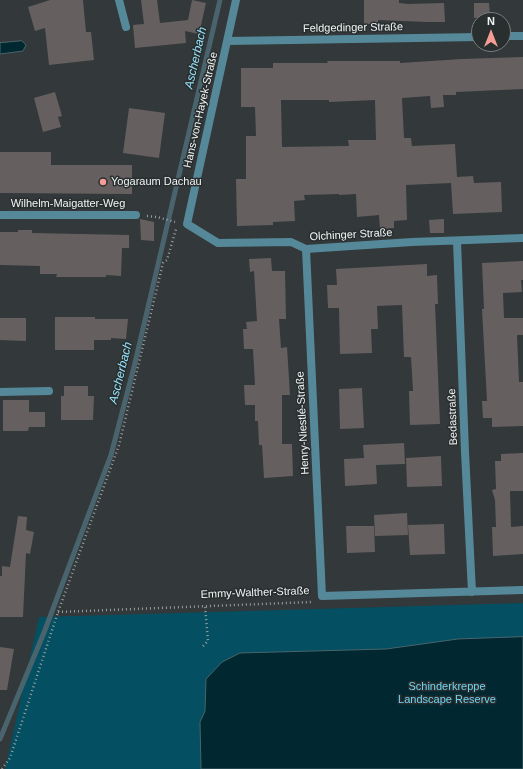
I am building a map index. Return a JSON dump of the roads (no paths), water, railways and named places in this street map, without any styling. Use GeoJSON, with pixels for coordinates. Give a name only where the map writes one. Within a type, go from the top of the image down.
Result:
{"type":"FeatureCollection","features":[{"type":"Feature","properties":{"kind":"street"},"geometry":{"type":"LineString","coordinates":[[119,0],[126,27]]}},
{"type":"Feature","properties":{"kind":"street","name":"Hans-von-Hayek-Straße"},"geometry":{"type":"LineString","coordinates":[[187,224],[236,0]]}},
{"type":"Feature","properties":{"kind":"street"},"geometry":{"type":"LineString","coordinates":[[511,36],[523,36]]}},
{"type":"Feature","properties":{"kind":"street","name":"Feldgedinger Straße"},"geometry":{"type":"LineString","coordinates":[[228,42],[471,37]]}},
{"type":"Feature","properties":{"kind":"street","name":"Wilhelm-Maigatter-Weg"},"geometry":{"type":"LineString","coordinates":[[0,215],[136,215]]}},
{"type":"Feature","properties":{"kind":"street","name":"Olchinger Straße"},"geometry":{"type":"LineString","coordinates":[[187,224],[218,243],[291,242],[306,249],[523,238]]}},
{"type":"Feature","properties":{"kind":"street","name":"Bedastraße"},"geometry":{"type":"LineString","coordinates":[[457,241],[472,592]]}},
{"type":"Feature","properties":{"kind":"street","name":"Henry-Niestlé-Straße"},"geometry":{"type":"LineString","coordinates":[[306,249],[322,596]]}},
{"type":"Feature","properties":{"kind":"street"},"geometry":{"type":"LineString","coordinates":[[0,392],[49,391]]}},
{"type":"Feature","properties":{"kind":"street","name":"Emmy-Walther-Straße"},"geometry":{"type":"LineString","coordinates":[[322,596],[523,590]]}},
{"type":"Feature","properties":{"kind":"waterway","name":"Ascherbach"},"geometry":{"type":"LineString","coordinates":[[0,739],[45,630],[111,455],[134,367],[220,0]]}},
{"type":"Feature","properties":{"kind":"place","name":"Yogaraum Dachau"},"geometry":{"type":"Point","coordinates":[103,182]}},
{"type":"Feature","properties":{"kind":"park label","name":"Schinderkreppe Landscape Reserve"},"geometry":{"type":"Point","coordinates":[447,693]}}]}
